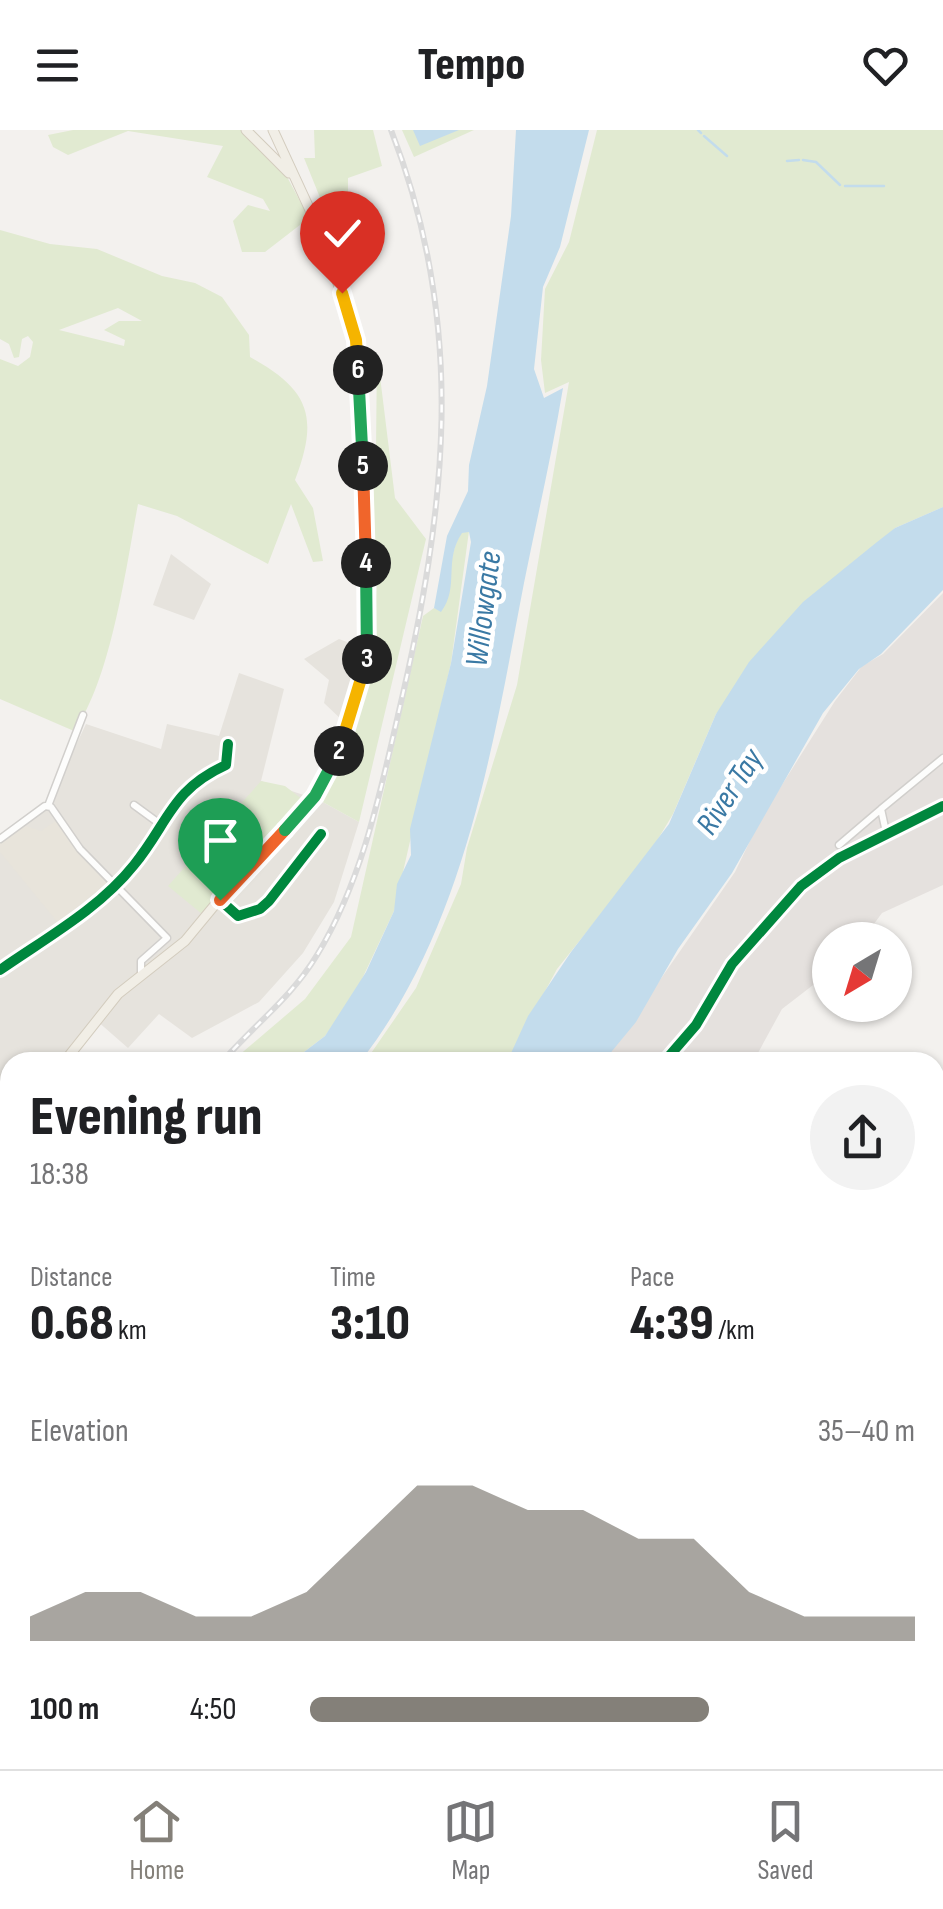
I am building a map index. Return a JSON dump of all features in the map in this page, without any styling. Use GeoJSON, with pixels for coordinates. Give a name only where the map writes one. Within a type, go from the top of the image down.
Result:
{"type":"FeatureCollection","features":[{"type":"Feature","properties":{"kind":"main road"},"geometry":{"type":"LineString","coordinates":[[246,130],[294,178]]}},
{"type":"Feature","properties":{"kind":"main road"},"geometry":{"type":"LineString","coordinates":[[72,1052],[96,1020],[141,975],[184,942],[252,860],[304,811],[331,772],[366,668],[368,615],[356,340],[322,236],[274,130]]}},
{"type":"Feature","properties":{"kind":"street"},"geometry":{"type":"LineString","coordinates":[[0,839],[48,806],[82,715]]}},
{"type":"Feature","properties":{"kind":"street"},"geometry":{"type":"LineString","coordinates":[[0,970],[80,914],[115,884],[134,865],[193,780],[226,766],[228,744]]}},
{"type":"Feature","properties":{"kind":"street"},"geometry":{"type":"LineString","coordinates":[[839,846],[943,758]]}},
{"type":"Feature","properties":{"kind":"street"},"geometry":{"type":"LineString","coordinates":[[134,805],[160,824]]}},
{"type":"Feature","properties":{"kind":"street"},"geometry":{"type":"LineString","coordinates":[[48,806],[80,849],[167,938],[141,961],[141,975]]}},
{"type":"Feature","properties":{"kind":"street"},"geometry":{"type":"LineString","coordinates":[[673,1052],[696,1025],[732,964],[801,886],[838,858],[943,806]]}},
{"type":"Feature","properties":{"kind":"street"},"geometry":{"type":"LineString","coordinates":[[880,809],[886,832]]}},
{"type":"Feature","properties":{"kind":"street"},"geometry":{"type":"LineString","coordinates":[[220,900],[238,916],[260,909],[320,834]]}},
{"type":"Feature","properties":{"kind":"shaded area"},"geometry":{"type":"Polygon","coordinates":[[[171,554],[211,584],[194,620],[153,605],[171,554]]]}},
{"type":"Feature","properties":{"kind":"shaded area"},"geometry":{"type":"Polygon","coordinates":[[[943,593],[943,885],[882,913],[875,922],[812,922],[812,986],[782,1009],[758,1052],[610,1052],[735,872],[761,818],[835,701],[862,666],[883,654],[943,593]]]}},
{"type":"Feature","properties":{"kind":"shaded area"},"geometry":{"type":"Polygon","coordinates":[[[339,639],[363,648],[343,721],[324,703],[329,680],[304,659],[339,639]]]}},
{"type":"Feature","properties":{"kind":"shaded area"},"geometry":{"type":"Polygon","coordinates":[[[239,673],[284,689],[261,781],[319,800],[359,822],[334,902],[303,953],[259,1002],[192,1038],[159,1014],[128,1048],[96,1020],[72,1052],[0,1052],[0,838],[51,798],[86,724],[161,749],[167,724],[219,736],[239,673]]]}},
{"type":"Feature","properties":{"kind":"shaded area"},"geometry":{"type":"Polygon","coordinates":[[[57,820],[109,881],[58,923],[0,852],[0,841],[22,825],[41,831],[57,820]]]}},
{"type":"Feature","properties":{"kind":"green space"},"geometry":{"type":"Polygon","coordinates":[[[73,130],[242,130],[285,173],[309,218],[265,252],[242,252],[233,221],[248,205],[270,211],[263,199],[207,177],[223,146],[128,131],[68,155],[53,147],[48,135],[73,130]]]}},
{"type":"Feature","properties":{"kind":"green space"},"geometry":{"type":"Polygon","coordinates":[[[314,130],[373,130],[382,166],[348,178],[348,195],[323,205],[304,158],[315,158],[314,130]]]}},
{"type":"Feature","properties":{"kind":"green space"},"geometry":{"type":"Polygon","coordinates":[[[402,130],[474,130],[414,157],[402,130]]]}},
{"type":"Feature","properties":{"kind":"green space"},"geometry":{"type":"Polygon","coordinates":[[[597,130],[943,130],[943,507],[895,528],[716,714],[673,814],[649,854],[557,969],[512,1052],[372,1052],[416,988],[461,884],[467,848],[517,685],[569,382],[545,393],[541,360],[545,289],[569,242],[597,130]]]}},
{"type":"Feature","properties":{"kind":"green space"},"geometry":{"type":"Polygon","coordinates":[[[0,230],[50,244],[97,249],[162,276],[195,283],[222,297],[249,335],[250,357],[286,381],[304,407],[307,422],[307,439],[295,480],[313,508],[323,561],[313,562],[291,504],[268,564],[177,516],[138,504],[107,653],[87,709],[74,731],[0,699],[0,359],[18,366],[30,357],[33,342],[28,336],[22,339],[19,357],[14,358],[9,344],[0,339],[0,230]],[[118,308],[59,330],[124,346],[125,340],[104,330],[119,321],[142,321],[118,308]]]}},
{"type":"Feature","properties":{"kind":"green space"},"geometry":{"type":"Polygon","coordinates":[[[377,352],[395,498],[426,539],[359,822],[319,800],[345,754],[372,668],[377,581],[369,470],[376,449],[377,352]]]}},
{"type":"Feature","properties":{"kind":"green space"},"geometry":{"type":"Polygon","coordinates":[[[469,531],[451,663],[394,911],[354,996],[325,1036],[304,1052],[243,1052],[305,999],[351,937],[423,616],[434,608],[441,611],[461,533],[469,531]]]}},
{"type":"Feature","properties":{"kind":"green space"},"geometry":{"type":"Polygon","coordinates":[[[261,781],[285,786],[307,803],[247,857],[202,914],[168,886],[261,781]]]}},
{"type":"Feature","properties":{"kind":"water"},"geometry":{"type":"Polygon","coordinates":[[[413,130],[459,130],[420,146],[413,130]]]}},
{"type":"Feature","properties":{"kind":"water","name":"Willowgate"},"geometry":{"type":"Polygon","coordinates":[[[516,130],[589,130],[560,247],[543,287],[534,369],[544,398],[563,388],[500,707],[470,833],[426,953],[396,1010],[367,1052],[304,1052],[325,1036],[366,972],[394,911],[397,884],[411,855],[410,829],[451,663],[471,542],[469,532],[462,533],[456,543],[447,603],[441,612],[434,608],[447,536],[468,491],[469,465],[487,386],[511,216],[516,130]]]}},
{"type":"Feature","properties":{"kind":"water","name":"River Tay"},"geometry":{"type":"Polygon","coordinates":[[[943,507],[943,590],[881,654],[859,669],[823,713],[732,873],[678,949],[636,1022],[611,1052],[512,1052],[528,1016],[571,952],[669,824],[716,714],[749,662],[803,602],[895,528],[943,507]]]}},
{"type":"Feature","properties":{"kind":"waterway"},"geometry":{"type":"LineString","coordinates":[[698,130],[701,133]]}},
{"type":"Feature","properties":{"kind":"waterway"},"geometry":{"type":"LineString","coordinates":[[704,136],[727,156]]}},
{"type":"Feature","properties":{"kind":"waterway"},"geometry":{"type":"LineString","coordinates":[[787,161],[799,160]]}},
{"type":"Feature","properties":{"kind":"waterway"},"geometry":{"type":"LineString","coordinates":[[803,160],[816,162],[840,185]]}},
{"type":"Feature","properties":{"kind":"waterway"},"geometry":{"type":"LineString","coordinates":[[845,186],[884,186]]}},
{"type":"Feature","properties":{"kind":"railway"},"geometry":{"type":"LineString","coordinates":[[232,1052],[307,970],[346,897],[377,805],[428,563],[442,419],[440,348],[431,276],[415,204],[391,130]]}},
{"type":"Feature","properties":{"kind":"cycle path"},"geometry":{"type":"LineString","coordinates":[[0,970],[71,922],[120,881],[182,796],[226,765],[228,744]]}},
{"type":"Feature","properties":{"kind":"cycle path"},"geometry":{"type":"LineString","coordinates":[[673,1052],[696,1025],[732,964],[801,886],[839,858],[943,806]]}},
{"type":"Feature","properties":{"kind":"cycle path"},"geometry":{"type":"LineString","coordinates":[[220,900],[238,916],[260,909],[321,834]]}},
{"type":"Feature","properties":{"kind":"route"},"geometry":{"type":"LineString","coordinates":[[220,900],[252,860],[304,811],[331,772],[366,668],[369,634],[362,426],[356,340],[342,293]]}}]}
